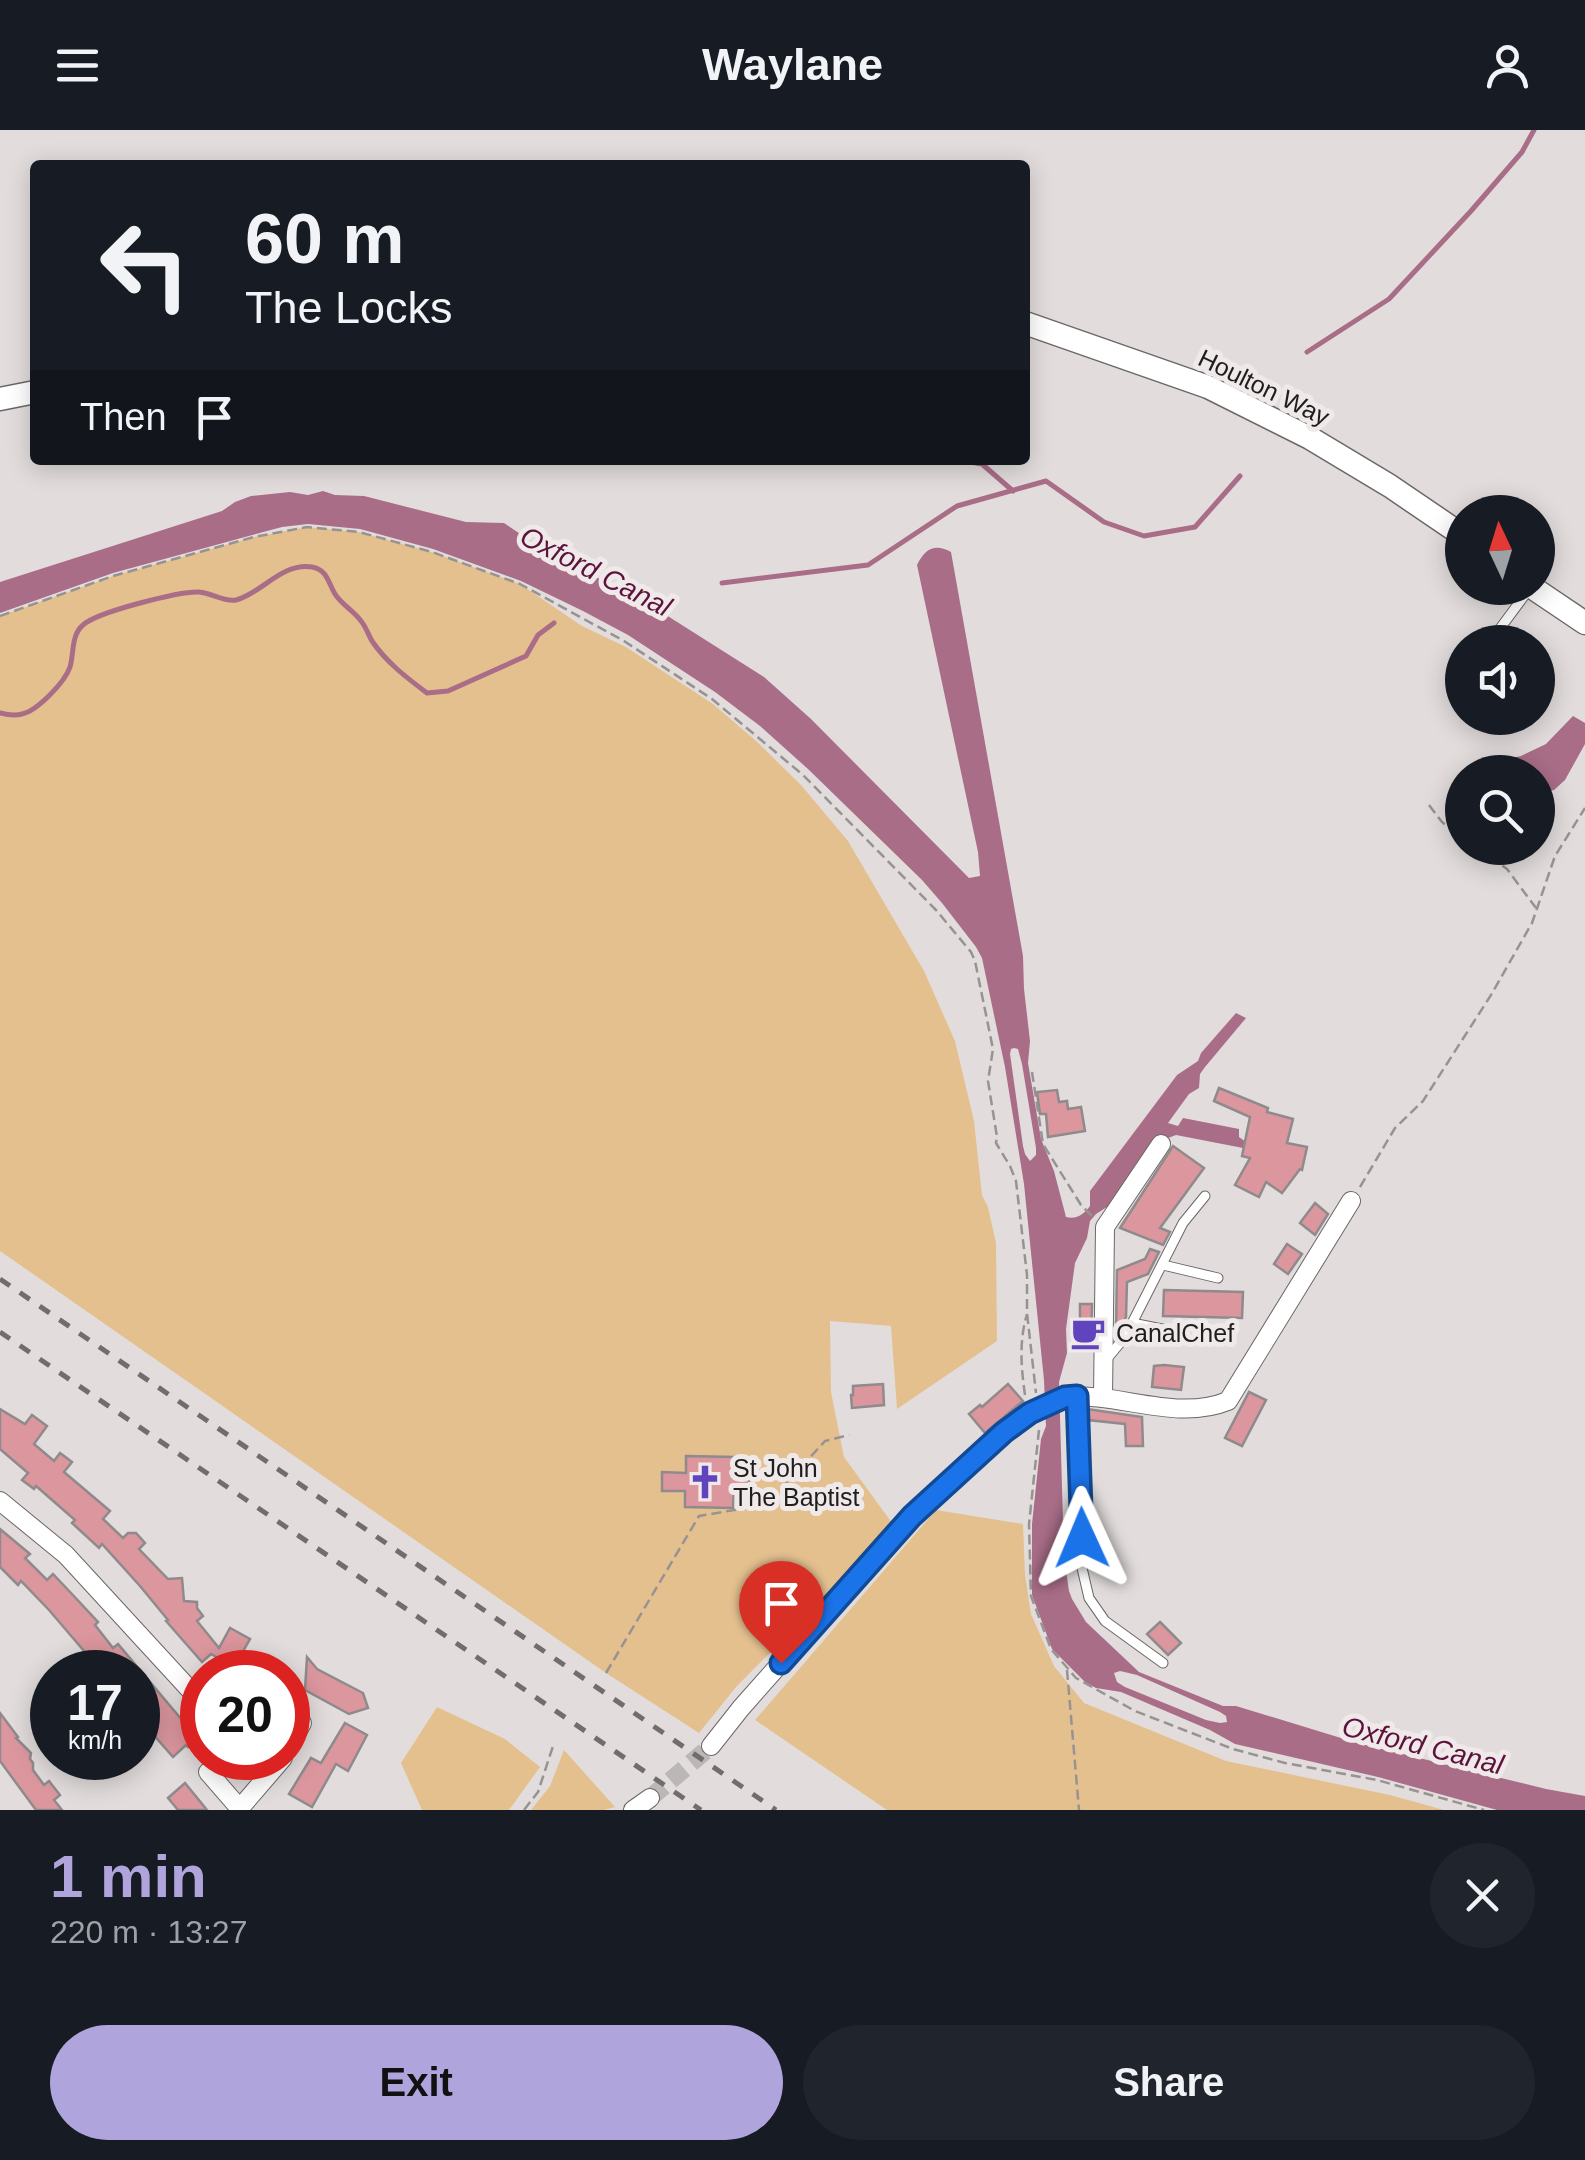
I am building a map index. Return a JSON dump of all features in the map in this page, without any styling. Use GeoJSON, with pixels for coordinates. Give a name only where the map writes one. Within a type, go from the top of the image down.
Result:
{"type":"FeatureCollection","features":[{"type":"Feature","properties":{"kind":"street","name":"Houlton Way"},"geometry":{"type":"LineString","coordinates":[[1030,325],[1208,386],[1310,438],[1445,523]]}},
{"type":"Feature","properties":{"kind":"street"},"geometry":{"type":"LineString","coordinates":[[0,399],[30,393]]}},
{"type":"Feature","properties":{"kind":"street"},"geometry":{"type":"LineString","coordinates":[[1555,604],[1584,624]]}},
{"type":"Feature","properties":{"kind":"street"},"geometry":{"type":"LineString","coordinates":[[1103,1398],[1104,1226],[1161,1144]]}},
{"type":"Feature","properties":{"kind":"street"},"geometry":{"type":"LineString","coordinates":[[711,1746],[912,1516],[1033,1414],[1071,1396],[1191,1409],[1228,1401],[1351,1202]]}},
{"type":"Feature","properties":{"kind":"street"},"geometry":{"type":"LineString","coordinates":[[0,1501],[66,1556],[180,1678]]}},
{"type":"Feature","properties":{"kind":"street"},"geometry":{"type":"LineString","coordinates":[[215,1780],[241,1809],[264,1780]]}},
{"type":"Feature","properties":{"kind":"street"},"geometry":{"type":"LineString","coordinates":[[634,1810],[650,1798]]}},
{"type":"Feature","properties":{"kind":"lane"},"geometry":{"type":"LineString","coordinates":[[1503,625],[1519,605]]}},
{"type":"Feature","properties":{"kind":"lane"},"geometry":{"type":"LineString","coordinates":[[1104,1363],[1125,1337],[1183,1223],[1205,1196]]}},
{"type":"Feature","properties":{"kind":"lane"},"geometry":{"type":"LineString","coordinates":[[1162,1265],[1218,1278]]}},
{"type":"Feature","properties":{"kind":"lane"},"geometry":{"type":"LineString","coordinates":[[1132,1324],[1172,1331]]}},
{"type":"Feature","properties":{"kind":"lane"},"geometry":{"type":"LineString","coordinates":[[1071,1396],[1082,1568],[1089,1598],[1105,1620],[1163,1663]]}},
{"type":"Feature","properties":{"kind":"path"},"geometry":{"type":"LineString","coordinates":[[0,616],[113,576],[254,537],[282,530],[328,528],[359,532],[432,552],[520,584],[674,673],[726,709],[804,775],[915,887],[971,952],[993,1049],[988,1080],[996,1143],[1016,1181],[1027,1275],[1036,1387],[1028,1524],[1030,1596],[1051,1649],[1084,1684],[1134,1711],[1202,1738],[1259,1757],[1377,1780],[1484,1810]]}},
{"type":"Feature","properties":{"kind":"path"},"geometry":{"type":"LineString","coordinates":[[1429,805],[1445,824]]}},
{"type":"Feature","properties":{"kind":"path"},"geometry":{"type":"LineString","coordinates":[[1351,1202],[1396,1128],[1423,1101],[1491,995],[1532,923],[1555,856],[1585,808]]}},
{"type":"Feature","properties":{"kind":"path"},"geometry":{"type":"LineString","coordinates":[[1501,865],[1537,910]]}},
{"type":"Feature","properties":{"kind":"path"},"geometry":{"type":"LineString","coordinates":[[1032,1072],[1043,1144],[1080,1206]]}},
{"type":"Feature","properties":{"kind":"path"},"geometry":{"type":"LineString","coordinates":[[1028,1312],[1020,1351],[1023,1383],[1033,1414]]}},
{"type":"Feature","properties":{"kind":"path"},"geometry":{"type":"LineString","coordinates":[[1023,1383],[1036,1387]]}},
{"type":"Feature","properties":{"kind":"path"},"geometry":{"type":"LineString","coordinates":[[606,1673],[699,1516],[752,1507],[781,1489],[825,1441],[849,1435]]}},
{"type":"Feature","properties":{"kind":"path"},"geometry":{"type":"LineString","coordinates":[[1067,1669],[1079,1810]]}},
{"type":"Feature","properties":{"kind":"path"},"geometry":{"type":"LineString","coordinates":[[524,1810],[538,1792],[554,1744]]}},
{"type":"Feature","properties":{"kind":"shaded area"},"geometry":{"type":"Polygon","coordinates":[[[323,491],[364,496],[466,522],[504,523],[550,554],[644,601],[764,677],[969,878],[980,876],[978,852],[917,565],[931,549],[951,552],[1023,956],[1030,1041],[1028,1063],[1041,1139],[1066,1217],[1080,1216],[1090,1206],[1090,1191],[1177,1075],[1198,1061],[1236,1013],[1246,1018],[1200,1074],[1199,1088],[1189,1094],[1168,1123],[1178,1126],[1183,1118],[1239,1129],[1239,1137],[1246,1142],[1243,1148],[1176,1135],[1163,1140],[1110,1205],[1090,1221],[1075,1263],[1066,1329],[1067,1353],[1059,1382],[1064,1556],[1072,1599],[1086,1622],[1139,1672],[1223,1706],[1236,1706],[1354,1742],[1585,1796],[1585,1810],[1497,1810],[1235,1744],[1121,1692],[1096,1688],[1052,1649],[1032,1595],[1032,1524],[1041,1439],[1046,1426],[1044,1380],[1024,1184],[982,958],[922,880],[808,769],[715,692],[628,635],[521,581],[433,549],[360,529],[308,524],[282,527],[113,573],[0,613],[0,582],[222,511],[251,496],[290,492],[308,495],[323,491]],[[1018,1049],[1010,1054],[1023,1146],[1030,1161],[1036,1148],[1022,1064],[1018,1049]],[[1120,1671],[1114,1673],[1117,1682],[1125,1687],[1206,1720],[1227,1722],[1220,1712],[1120,1671]]]}},
{"type":"Feature","properties":{"kind":"shaded area"},"geometry":{"type":"Polygon","coordinates":[[[307,527],[359,532],[432,552],[520,584],[713,704],[801,785],[848,841],[924,971],[955,1041],[974,1121],[982,1195],[996,1243],[997,1341],[897,1409],[891,1326],[830,1321],[831,1392],[844,1457],[895,1527],[736,1687],[699,1733],[606,1673],[0,1251],[0,616],[113,576],[254,537],[307,527]]]}},
{"type":"Feature","properties":{"kind":"shaded area"},"geometry":{"type":"Polygon","coordinates":[[[1573,716],[1585,723],[1585,744],[1565,780],[1555,789],[1555,755],[1523,755],[1546,744],[1573,716]]]}},
{"type":"Feature","properties":{"kind":"shaded area"},"geometry":{"type":"Polygon","coordinates":[[[936,1510],[1023,1524],[1031,1614],[1054,1666],[1084,1703],[1226,1761],[1444,1810],[887,1810],[755,1720],[936,1510]]]}},
{"type":"Feature","properties":{"kind":"shaded area"},"geometry":{"type":"Polygon","coordinates":[[[437,1707],[505,1739],[540,1767],[509,1810],[422,1810],[401,1763],[437,1707]]]}},
{"type":"Feature","properties":{"kind":"shaded area"},"geometry":{"type":"Polygon","coordinates":[[[564,1750],[615,1807],[531,1810],[550,1786],[564,1750]]]}},
{"type":"Feature","properties":{"kind":"building"},"geometry":{"type":"Polygon","coordinates":[[[1219,1088],[1268,1108],[1267,1112],[1293,1119],[1287,1143],[1307,1147],[1302,1170],[1282,1193],[1266,1182],[1259,1197],[1235,1185],[1250,1158],[1242,1156],[1250,1117],[1214,1101],[1219,1088]]]}},
{"type":"Feature","properties":{"kind":"building"},"geometry":{"type":"Polygon","coordinates":[[[1057,1090],[1059,1102],[1067,1101],[1068,1109],[1081,1107],[1085,1131],[1048,1137],[1046,1114],[1040,1114],[1037,1092],[1057,1090]]]}},
{"type":"Feature","properties":{"kind":"building"},"geometry":{"type":"Polygon","coordinates":[[[1173,1146],[1204,1168],[1160,1228],[1170,1232],[1163,1245],[1120,1228],[1173,1146]]]}},
{"type":"Feature","properties":{"kind":"building"},"geometry":{"type":"Polygon","coordinates":[[[1315,1203],[1328,1214],[1315,1235],[1300,1223],[1315,1203]]]}},
{"type":"Feature","properties":{"kind":"building"},"geometry":{"type":"Polygon","coordinates":[[[1287,1244],[1302,1254],[1288,1274],[1274,1264],[1287,1244]]]}},
{"type":"Feature","properties":{"kind":"building"},"geometry":{"type":"Polygon","coordinates":[[[1150,1249],[1159,1252],[1148,1274],[1127,1282],[1126,1317],[1116,1331],[1117,1270],[1145,1259],[1150,1249]]]}},
{"type":"Feature","properties":{"kind":"building"},"geometry":{"type":"Polygon","coordinates":[[[1164,1290],[1243,1292],[1242,1318],[1163,1316],[1164,1290]]]}},
{"type":"Feature","properties":{"kind":"building"},"geometry":{"type":"Polygon","coordinates":[[[1080,1304],[1092,1304],[1091,1343],[1080,1343],[1080,1304]]]}},
{"type":"Feature","properties":{"kind":"building"},"geometry":{"type":"Polygon","coordinates":[[[1154,1366],[1184,1367],[1181,1390],[1152,1387],[1154,1366]]]}},
{"type":"Feature","properties":{"kind":"building"},"geometry":{"type":"Polygon","coordinates":[[[883,1384],[884,1405],[852,1408],[853,1386],[883,1384]]]}},
{"type":"Feature","properties":{"kind":"building"},"geometry":{"type":"Polygon","coordinates":[[[1008,1384],[1023,1401],[985,1433],[969,1414],[1008,1384]]]}},
{"type":"Feature","properties":{"kind":"building"},"geometry":{"type":"Polygon","coordinates":[[[1249,1392],[1266,1400],[1242,1446],[1225,1438],[1249,1392]]]}},
{"type":"Feature","properties":{"kind":"building"},"geometry":{"type":"Polygon","coordinates":[[[0,1409],[25,1424],[32,1415],[47,1426],[34,1444],[54,1461],[60,1453],[72,1462],[64,1472],[110,1511],[103,1519],[123,1538],[136,1533],[145,1543],[139,1549],[168,1579],[182,1578],[184,1601],[197,1602],[203,1616],[197,1621],[219,1648],[230,1628],[250,1639],[244,1650],[191,1650],[102,1544],[99,1548],[72,1523],[75,1520],[36,1486],[34,1489],[22,1480],[28,1473],[0,1449],[0,1409]]]}},
{"type":"Feature","properties":{"kind":"building"},"geometry":{"type":"Polygon","coordinates":[[[1087,1409],[1142,1417],[1143,1446],[1126,1446],[1125,1424],[1088,1420],[1087,1409]]]}},
{"type":"Feature","properties":{"kind":"building","name":"St John The Baptist"},"geometry":{"type":"Polygon","coordinates":[[[686,1456],[735,1457],[734,1473],[749,1473],[749,1492],[734,1491],[733,1508],[685,1507],[685,1491],[662,1491],[662,1472],[686,1473],[686,1456]]]}},
{"type":"Feature","properties":{"kind":"building"},"geometry":{"type":"Polygon","coordinates":[[[0,1529],[30,1554],[25,1558],[47,1580],[53,1574],[98,1622],[95,1625],[113,1648],[118,1644],[123,1650],[83,1650],[21,1581],[18,1585],[0,1567],[0,1529]]]}},
{"type":"Feature","properties":{"kind":"building"},"geometry":{"type":"Polygon","coordinates":[[[1160,1622],[1181,1643],[1168,1655],[1147,1634],[1160,1622]]]}},
{"type":"Feature","properties":{"kind":"building"},"geometry":{"type":"Polygon","coordinates":[[[310,1661],[317,1669],[363,1693],[368,1708],[349,1714],[310,1693],[310,1661]]]}},
{"type":"Feature","properties":{"kind":"building"},"geometry":{"type":"Polygon","coordinates":[[[160,1694],[180,1718],[180,1751],[173,1757],[160,1742],[160,1694]]]}},
{"type":"Feature","properties":{"kind":"building"},"geometry":{"type":"Polygon","coordinates":[[[0,1713],[30,1752],[30,1780],[40,1780],[44,1785],[49,1781],[60,1795],[54,1800],[62,1810],[36,1810],[0,1761],[0,1713]]]}},
{"type":"Feature","properties":{"kind":"building"},"geometry":{"type":"Polygon","coordinates":[[[345,1723],[367,1735],[348,1771],[336,1764],[312,1807],[289,1794],[298,1780],[310,1780],[311,1758],[321,1763],[345,1723]]]}},
{"type":"Feature","properties":{"kind":"building"},"geometry":{"type":"Polygon","coordinates":[[[185,1783],[207,1810],[178,1810],[168,1798],[185,1783]]]}},
{"type":"Feature","properties":{"kind":"waterway"},"geometry":{"type":"LineString","coordinates":[[1307,352],[1389,299],[1522,152],[1534,130]]}},
{"type":"Feature","properties":{"kind":"waterway"},"geometry":{"type":"LineString","coordinates":[[983,465],[1013,491]]}},
{"type":"Feature","properties":{"kind":"waterway"},"geometry":{"type":"LineString","coordinates":[[722,583],[868,565],[957,506],[1046,481],[1104,522],[1144,536],[1195,527],[1240,476]]}},
{"type":"Feature","properties":{"kind":"waterway"},"geometry":{"type":"LineString","coordinates":[[0,713],[22,714],[50,695],[70,667],[76,634],[91,620],[139,603],[189,593],[236,600],[301,567],[312,567],[324,574],[384,656],[427,693],[448,691],[526,656],[538,635],[554,623]]}},
{"type":"Feature","properties":{"kind":"tunnel"},"geometry":{"type":"LineString","coordinates":[[650,1798],[711,1746]]}},
{"type":"Feature","properties":{"kind":"railway"},"geometry":{"type":"LineString","coordinates":[[0,1279],[776,1810]]}},
{"type":"Feature","properties":{"kind":"railway"},"geometry":{"type":"LineString","coordinates":[[0,1332],[701,1810]]}},
{"type":"Feature","properties":{"kind":"place","name":"CanalChef"},"geometry":{"type":"Point","coordinates":[1088,1333]}},
{"type":"Feature","properties":{"kind":"place","name":"St John The Baptist"},"geometry":{"type":"Point","coordinates":[705,1482]}},
{"type":"Feature","properties":{"kind":"route"},"geometry":{"type":"LineString","coordinates":[[781,1663],[912,1516],[1004,1432],[1030,1413],[1065,1397],[1077,1396],[1082,1538]]}},
{"type":"Feature","properties":{"kind":"water label","name":"Oxford Canal"},"geometry":{"type":"Point","coordinates":[596,571]}},
{"type":"Feature","properties":{"kind":"water label","name":"Oxford Canal"},"geometry":{"type":"Point","coordinates":[1423,1745]}}]}
